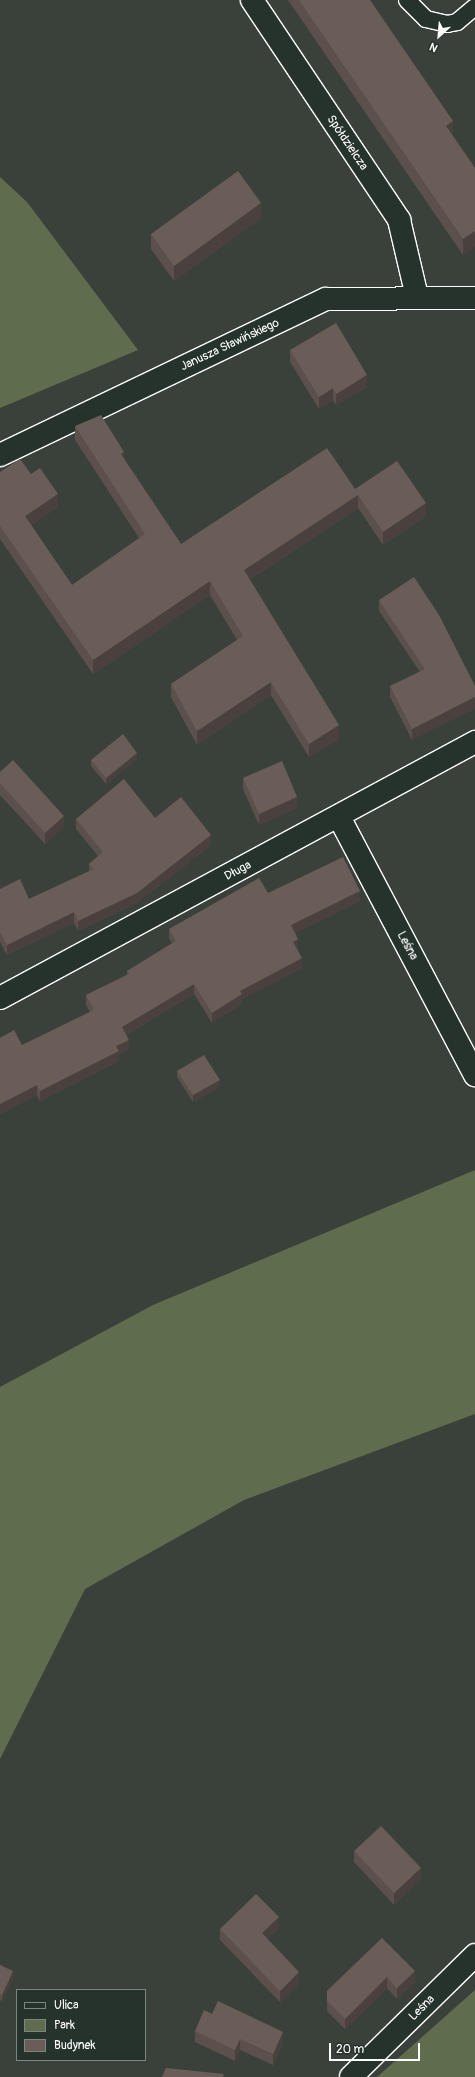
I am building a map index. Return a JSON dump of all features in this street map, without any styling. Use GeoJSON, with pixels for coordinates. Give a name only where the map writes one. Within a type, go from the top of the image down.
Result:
{"type":"FeatureCollection","features":[{"type":"Feature","properties":{"kind":"street","name":"Spółdzielcza"},"geometry":{"type":"LineString","coordinates":[[252,0],[399,220],[416,297]]}},
{"type":"Feature","properties":{"kind":"street","name":"Janusza Sławińskiego"},"geometry":{"type":"LineString","coordinates":[[0,454],[326,299],[416,297],[475,298]]}},
{"type":"Feature","properties":{"kind":"street","name":"Długa"},"geometry":{"type":"LineString","coordinates":[[0,998],[475,742]]}},
{"type":"Feature","properties":{"kind":"street","name":"Leśna"},"geometry":{"type":"LineString","coordinates":[[338,817],[475,1075]]}},
{"type":"Feature","properties":{"kind":"street","name":"Leśna"},"geometry":{"type":"LineString","coordinates":[[351,2077],[475,1955]]}},
{"type":"Feature","properties":{"kind":"lane"},"geometry":{"type":"LineString","coordinates":[[407,0],[426,19],[447,24],[457,22],[475,7]]}},
{"type":"Feature","properties":{"kind":"green space"},"geometry":{"type":"Polygon","coordinates":[[[0,177],[27,202],[138,350],[0,408],[0,177]]]}},
{"type":"Feature","properties":{"kind":"green space"},"geometry":{"type":"Polygon","coordinates":[[[475,1170],[475,1414],[244,1500],[85,1589],[0,1759],[0,1387],[153,1305],[475,1170]]]}},
{"type":"Feature","properties":{"kind":"green space"},"geometry":{"type":"Polygon","coordinates":[[[475,1990],[475,2077],[377,2077],[475,1990]]]}},
{"type":"Feature","properties":{"kind":"building"},"geometry":{"type":"Polygon","coordinates":[[[299,0],[370,0],[453,121],[446,126],[475,168],[475,231],[463,239],[299,0]]]}},
{"type":"Feature","properties":{"kind":"building"},"geometry":{"type":"Polygon","coordinates":[[[238,171],[261,203],[174,266],[151,234],[238,171]]]}},
{"type":"Feature","properties":{"kind":"building"},"geometry":{"type":"Polygon","coordinates":[[[336,323],[367,375],[336,394],[333,388],[319,397],[290,350],[336,323]]]}},
{"type":"Feature","properties":{"kind":"building"},"geometry":{"type":"Polygon","coordinates":[[[101,415],[124,452],[121,454],[181,544],[327,448],[355,489],[397,461],[426,503],[383,532],[358,495],[244,570],[339,725],[309,744],[271,682],[197,731],[171,684],[243,636],[210,581],[93,660],[0,526],[0,472],[20,459],[31,474],[40,468],[58,494],[25,516],[72,585],[145,534],[75,426],[101,415]]]}},
{"type":"Feature","properties":{"kind":"building"},"geometry":{"type":"Polygon","coordinates":[[[414,577],[439,615],[475,686],[475,697],[412,729],[390,686],[425,669],[379,600],[414,577]]]}},
{"type":"Feature","properties":{"kind":"building"},"geometry":{"type":"Polygon","coordinates":[[[123,734],[137,753],[106,778],[91,760],[123,734]]]}},
{"type":"Feature","properties":{"kind":"building"},"geometry":{"type":"Polygon","coordinates":[[[13,760],[64,816],[45,833],[0,783],[0,772],[13,760]]]}},
{"type":"Feature","properties":{"kind":"building"},"geometry":{"type":"Polygon","coordinates":[[[282,761],[297,797],[259,814],[243,778],[282,761]]]}},
{"type":"Feature","properties":{"kind":"building"},"geometry":{"type":"Polygon","coordinates":[[[124,779],[155,818],[181,797],[211,835],[137,893],[78,921],[74,912],[7,945],[0,932],[0,889],[20,879],[29,899],[94,869],[89,864],[103,852],[76,819],[124,779]]]}},
{"type":"Feature","properties":{"kind":"building"},"geometry":{"type":"Polygon","coordinates":[[[343,857],[360,891],[291,925],[298,939],[293,942],[302,958],[240,991],[242,994],[212,1013],[194,984],[122,1027],[129,1040],[116,1046],[119,1051],[40,1091],[37,1085],[0,1104],[0,1038],[14,1030],[22,1045],[94,1010],[86,995],[129,974],[127,971],[176,941],[169,929],[259,878],[268,893],[343,857]]]}},
{"type":"Feature","properties":{"kind":"building"},"geometry":{"type":"Polygon","coordinates":[[[204,1055],[220,1080],[193,1095],[177,1071],[204,1055]]]}},
{"type":"Feature","properties":{"kind":"building"},"geometry":{"type":"Polygon","coordinates":[[[381,1826],[421,1868],[394,1893],[354,1851],[381,1826]]]}},
{"type":"Feature","properties":{"kind":"building"},"geometry":{"type":"Polygon","coordinates":[[[256,1894],[279,1917],[262,1933],[299,1972],[280,1991],[220,1929],[256,1894]]]}},
{"type":"Feature","properties":{"kind":"building"},"geometry":{"type":"Polygon","coordinates":[[[382,1938],[415,1971],[397,1988],[387,1977],[345,2019],[327,2001],[327,1991],[382,1938]]]}},
{"type":"Feature","properties":{"kind":"building"},"geometry":{"type":"Polygon","coordinates":[[[0,1965],[13,1971],[2,1995],[0,1994],[0,1965]]]}},
{"type":"Feature","properties":{"kind":"building"},"geometry":{"type":"Polygon","coordinates":[[[218,2001],[283,2032],[273,2054],[240,2039],[235,2050],[195,2031],[204,2010],[212,2014],[218,2001]]]}},
{"type":"Feature","properties":{"kind":"building"},"geometry":{"type":"Polygon","coordinates":[[[166,2068],[224,2074],[223,2077],[162,2077],[166,2068]]]}}]}
